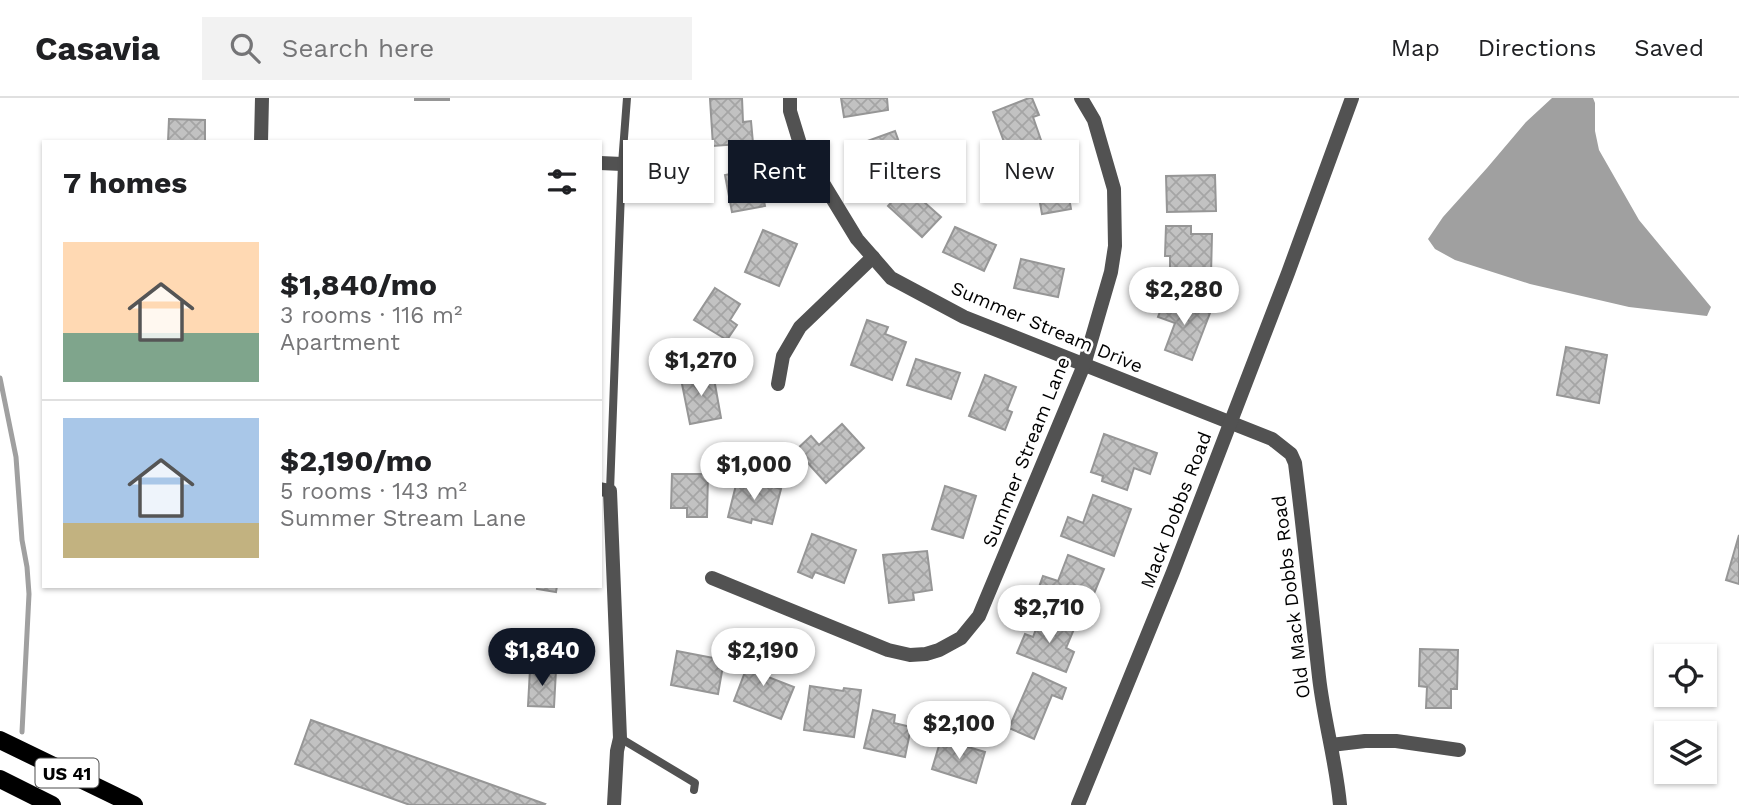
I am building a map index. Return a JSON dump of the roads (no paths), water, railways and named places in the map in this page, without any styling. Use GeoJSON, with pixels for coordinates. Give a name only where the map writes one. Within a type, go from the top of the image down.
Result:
{"type":"FeatureCollection","features":[{"type":"Feature","properties":{"kind":"main road","name":"US 41"},"geometry":{"type":"LineString","coordinates":[[0,740],[134,805]]}},
{"type":"Feature","properties":{"kind":"main road","name":"US 41"},"geometry":{"type":"LineString","coordinates":[[0,779],[51,805]]}},
{"type":"Feature","properties":{"kind":"street"},"geometry":{"type":"LineString","coordinates":[[261,140],[262,98]]}},
{"type":"Feature","properties":{"kind":"street","name":"Summer Stream Drive"},"geometry":{"type":"LineString","coordinates":[[790,98],[790,111],[801,147],[857,239],[891,278],[964,317],[1230,423]]}},
{"type":"Feature","properties":{"kind":"street","name":"Summer Stream Lane"},"geometry":{"type":"LineString","coordinates":[[712,578],[888,650],[910,655],[939,650],[961,638],[979,616],[1084,365],[1111,272],[1115,246],[1114,189],[1094,120],[1082,98]]}},
{"type":"Feature","properties":{"kind":"street","name":"Mack Dobbs Road"},"geometry":{"type":"LineString","coordinates":[[1078,805],[1173,572],[1352,98]]}},
{"type":"Feature","properties":{"kind":"street"},"geometry":{"type":"LineString","coordinates":[[602,163],[622,164]]}},
{"type":"Feature","properties":{"kind":"street"},"geometry":{"type":"LineString","coordinates":[[778,384],[783,356],[800,327],[873,257]]}},
{"type":"Feature","properties":{"kind":"street","name":"Old Mack Dobbs Road"},"geometry":{"type":"LineString","coordinates":[[1230,423],[1272,439],[1290,454],[1295,463],[1319,677],[1340,805]]}},
{"type":"Feature","properties":{"kind":"street"},"geometry":{"type":"LineString","coordinates":[[605,490],[620,738],[614,805]]}},
{"type":"Feature","properties":{"kind":"street"},"geometry":{"type":"LineString","coordinates":[[1331,745],[1396,741],[1460,751]]}},
{"type":"Feature","properties":{"kind":"lane"},"geometry":{"type":"LineString","coordinates":[[605,490],[627,98]]}},
{"type":"Feature","properties":{"kind":"lane"},"geometry":{"type":"LineString","coordinates":[[620,738],[695,783],[694,790]]}},
{"type":"Feature","properties":{"kind":"waterway"},"geometry":{"type":"LineString","coordinates":[[0,378],[16,457],[29,594],[22,732]]}}]}
